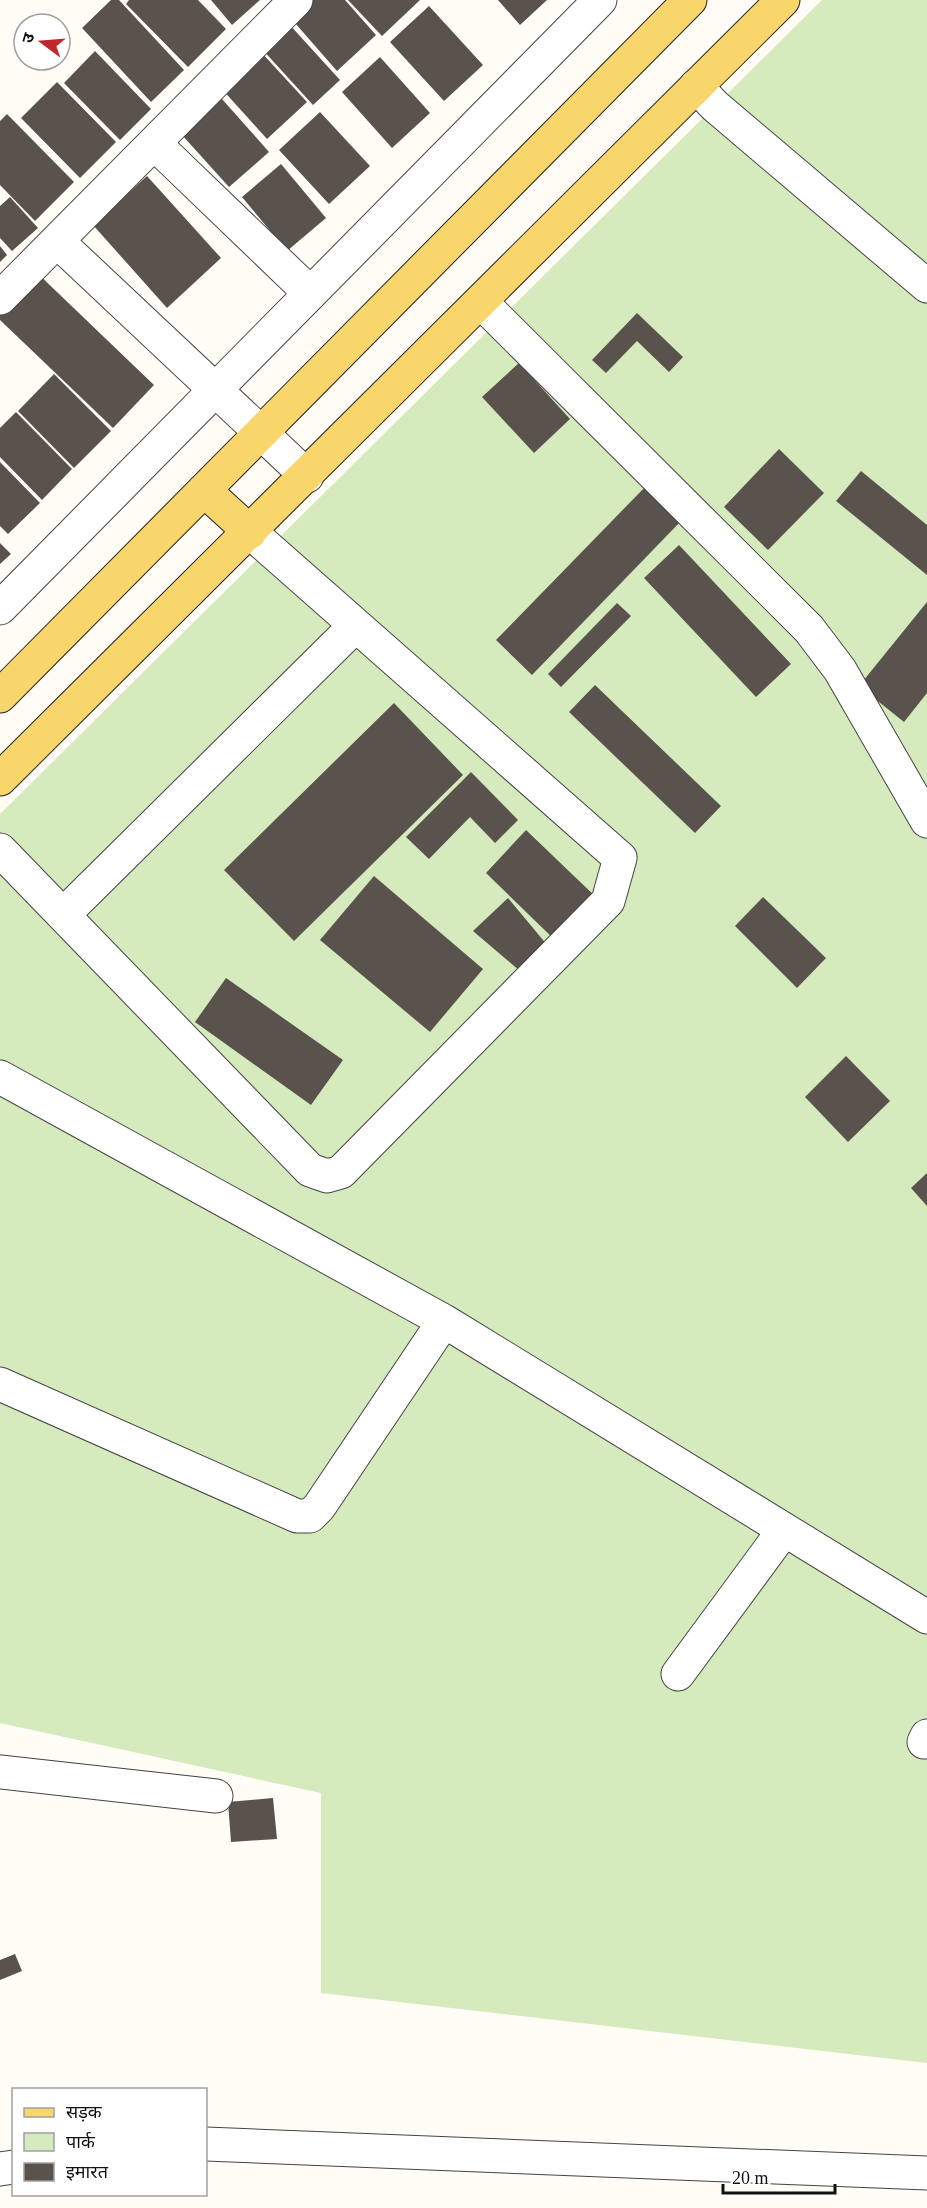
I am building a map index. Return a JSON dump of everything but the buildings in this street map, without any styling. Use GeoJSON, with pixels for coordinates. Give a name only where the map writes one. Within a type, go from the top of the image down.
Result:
{"type":"FeatureCollection","features":[{"type":"Feature","properties":{"kind":"main road"},"geometry":{"type":"LineString","coordinates":[[0,696],[690,0]]}},
{"type":"Feature","properties":{"kind":"main road"},"geometry":{"type":"LineString","coordinates":[[0,779],[783,0]]}},
{"type":"Feature","properties":{"kind":"main road"},"geometry":{"type":"LineString","coordinates":[[204,490],[250,532]]}},
{"type":"Feature","properties":{"kind":"street"},"geometry":{"type":"LineString","coordinates":[[0,298],[296,0]]}},
{"type":"Feature","properties":{"kind":"street"},"geometry":{"type":"LineString","coordinates":[[0,608],[599,0]]}},
{"type":"Feature","properties":{"kind":"street"},"geometry":{"type":"LineString","coordinates":[[696,87],[715,106],[927,286]]}},
{"type":"Feature","properties":{"kind":"street"},"geometry":{"type":"LineString","coordinates":[[154,143],[310,294]]}},
{"type":"Feature","properties":{"kind":"street"},"geometry":{"type":"LineString","coordinates":[[57,241],[307,476]]}},
{"type":"Feature","properties":{"kind":"street"},"geometry":{"type":"LineString","coordinates":[[481,302],[809,628],[840,670],[927,822]]}},
{"type":"Feature","properties":{"kind":"street"},"geometry":{"type":"LineString","coordinates":[[0,850],[310,1170],[327,1176],[341,1172],[608,901],[620,858],[250,532]]}},
{"type":"Feature","properties":{"kind":"street"},"geometry":{"type":"LineString","coordinates":[[63,915],[355,626]]}},
{"type":"Feature","properties":{"kind":"street"},"geometry":{"type":"LineString","coordinates":[[0,1077],[444,1321],[927,1617]]}},
{"type":"Feature","properties":{"kind":"street"},"geometry":{"type":"LineString","coordinates":[[0,1384],[297,1516],[310,1516],[444,1321]]}},
{"type":"Feature","properties":{"kind":"street"},"geometry":{"type":"LineString","coordinates":[[678,1674],[784,1530]]}},
{"type":"Feature","properties":{"kind":"street"},"geometry":{"type":"LineString","coordinates":[[0,1772],[216,1796]]}},
{"type":"Feature","properties":{"kind":"street"},"geometry":{"type":"LineString","coordinates":[[207,2144],[927,2173]]}},
{"type":"Feature","properties":{"kind":"green space"},"geometry":{"type":"Polygon","coordinates":[[[822,0],[927,0],[927,2063],[321,1993],[321,1793],[0,1723],[0,814],[822,0]]]}}]}
